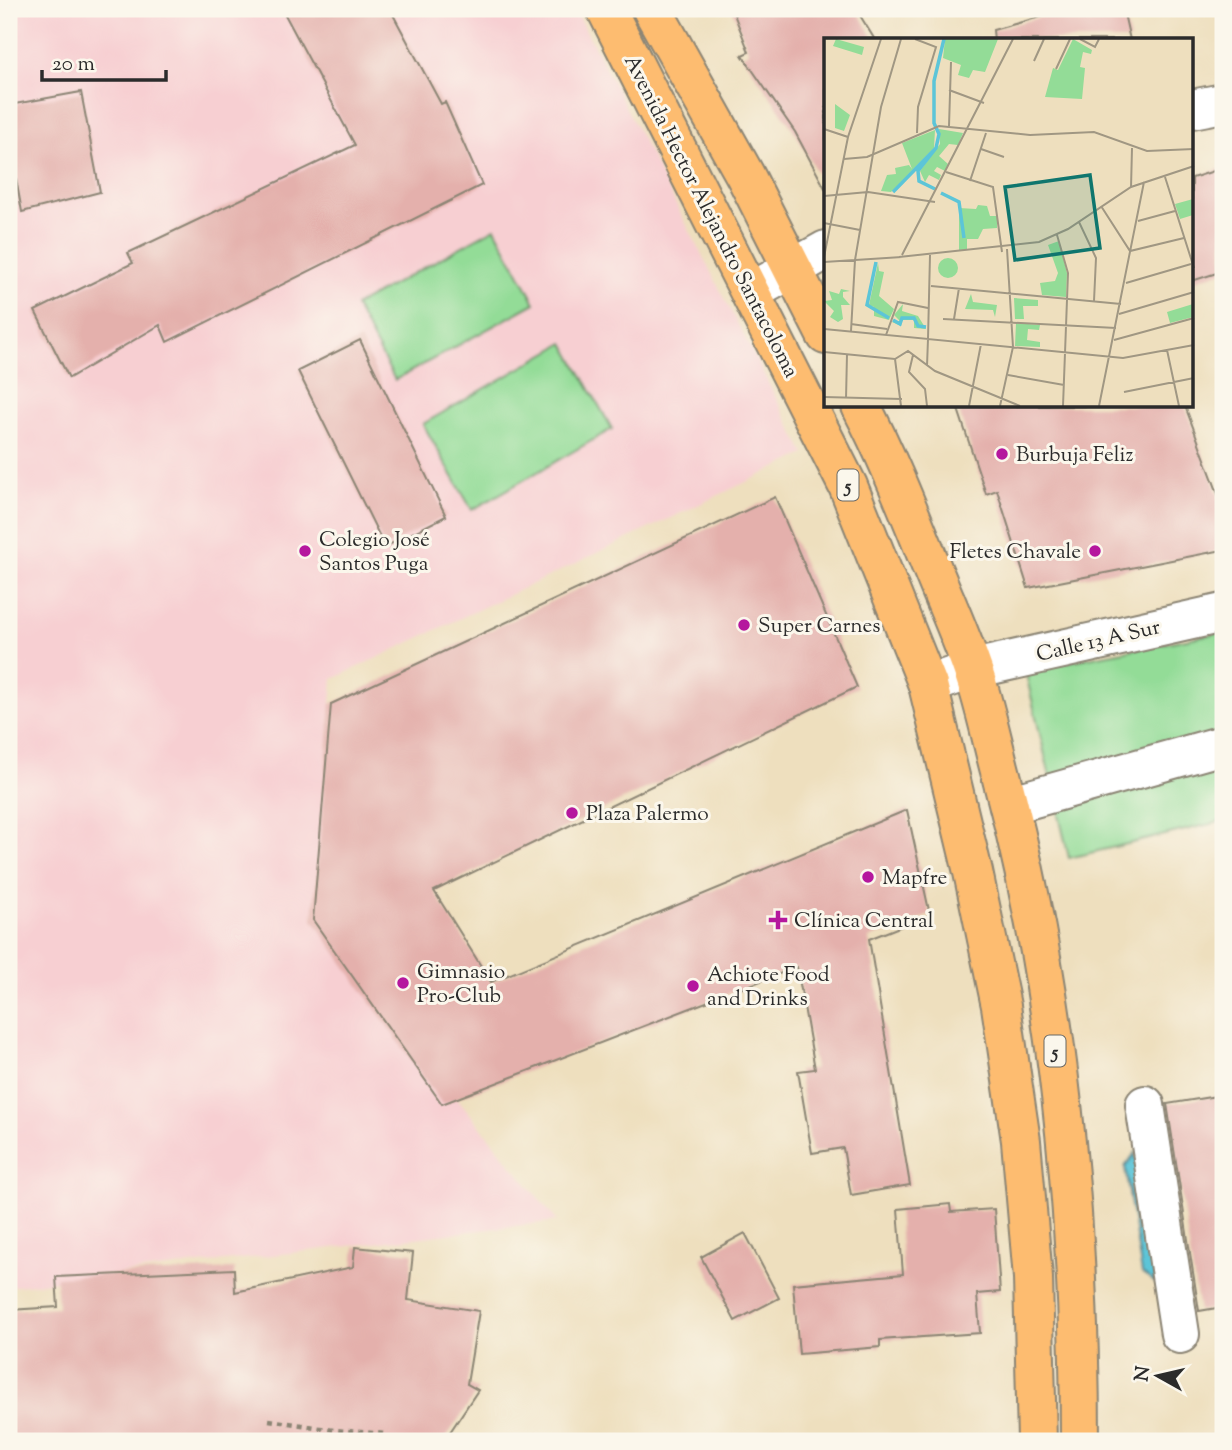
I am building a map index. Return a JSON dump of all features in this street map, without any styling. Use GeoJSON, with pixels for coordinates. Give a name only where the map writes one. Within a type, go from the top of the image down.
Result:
{"type":"FeatureCollection","features":[{"type":"Feature","properties":{"kind":"main road","name":"Avenida Hector Alejandro Santacoloma"},"geometry":{"type":"LineString","coordinates":[[606,9],[848,486],[928,685],[973,872],[1001,1006],[1019,1128],[1033,1278],[1037,1441]]}},
{"type":"Feature","properties":{"kind":"main road","name":"Avenida Hector Alejandro Santacoloma"},"geometry":{"type":"LineString","coordinates":[[652,9],[745,175],[824,331]]}},
{"type":"Feature","properties":{"kind":"main road","name":"5"},"geometry":{"type":"LineString","coordinates":[[862,408],[886,456],[973,669],[1009,805],[1041,959],[1065,1120],[1079,1336],[1080,1441]]}},
{"type":"Feature","properties":{"kind":"street"},"geometry":{"type":"LineString","coordinates":[[1194,110],[1223,103]]}},
{"type":"Feature","properties":{"kind":"street"},"geometry":{"type":"LineString","coordinates":[[751,292],[824,251]]}},
{"type":"Feature","properties":{"kind":"street","name":"Calle 13 A Sur"},"geometry":{"type":"LineString","coordinates":[[928,685],[973,669],[1223,613]]}},
{"type":"Feature","properties":{"kind":"street"},"geometry":{"type":"LineString","coordinates":[[1009,805],[1223,745]]}},
{"type":"Feature","properties":{"kind":"street"},"geometry":{"type":"LineString","coordinates":[[1145,1105],[1180,1334]]}},
{"type":"Feature","properties":{"kind":"path"},"geometry":{"type":"LineString","coordinates":[[270,1420],[334,1430],[387,1434],[387,1441]]}},
{"type":"Feature","properties":{"kind":"shaded area","name":"Colegio José Santos Puga"},"geometry":{"type":"Polygon","coordinates":[[[9,9],[575,9],[805,454],[333,679],[313,920],[557,1221],[9,1287],[9,9]]]}},
{"type":"Feature","properties":{"kind":"green space"},"geometry":{"type":"Polygon","coordinates":[[[495,228],[535,303],[395,380],[355,306],[495,228]]]}},
{"type":"Feature","properties":{"kind":"green space"},"geometry":{"type":"Polygon","coordinates":[[[564,343],[612,429],[472,510],[423,424],[564,343]]]}},
{"type":"Feature","properties":{"kind":"green space"},"geometry":{"type":"Polygon","coordinates":[[[1223,632],[1223,821],[1069,858],[1025,670],[1223,632]]]}},
{"type":"Feature","properties":{"kind":"water"},"geometry":{"type":"Polygon","coordinates":[[[1135,1153],[1156,1283],[1142,1274],[1125,1167],[1135,1153]]]}},
{"type":"Feature","properties":{"kind":"building"},"geometry":{"type":"Polygon","coordinates":[[[282,9],[390,9],[441,104],[445,102],[482,185],[167,342],[160,325],[69,378],[35,311],[133,263],[128,253],[355,145],[282,9]]]}},
{"type":"Feature","properties":{"kind":"building"},"geometry":{"type":"Polygon","coordinates":[[[732,9],[856,9],[874,38],[824,38],[824,186],[795,132],[742,55],[749,52],[732,9]]]}},
{"type":"Feature","properties":{"kind":"building"},"geometry":{"type":"Polygon","coordinates":[[[1069,9],[1123,9],[1130,38],[994,38],[993,30],[1069,9]]]}},
{"type":"Feature","properties":{"kind":"building"},"geometry":{"type":"Polygon","coordinates":[[[81,92],[100,192],[22,212],[9,139],[9,105],[81,92]]]}},
{"type":"Feature","properties":{"kind":"building"},"geometry":{"type":"Polygon","coordinates":[[[1223,168],[1223,271],[1194,280],[1194,177],[1223,168]]]}},
{"type":"Feature","properties":{"kind":"building"},"geometry":{"type":"Polygon","coordinates":[[[360,340],[446,516],[385,547],[298,371],[360,340]]]}},
{"type":"Feature","properties":{"kind":"building"},"geometry":{"type":"Polygon","coordinates":[[[958,408],[1186,408],[1223,507],[1223,550],[1028,588],[997,490],[986,494],[958,408]]]}},
{"type":"Feature","properties":{"kind":"building"},"geometry":{"type":"Polygon","coordinates":[[[775,497],[857,687],[434,891],[491,982],[907,810],[930,915],[869,939],[910,1185],[851,1195],[843,1148],[812,1153],[798,1071],[815,1069],[797,967],[442,1104],[313,920],[331,704],[775,497]]]}},
{"type":"Feature","properties":{"kind":"building"},"geometry":{"type":"Polygon","coordinates":[[[1223,1095],[1223,1307],[1199,1311],[1167,1104],[1223,1095]]]}},
{"type":"Feature","properties":{"kind":"building"},"geometry":{"type":"Polygon","coordinates":[[[950,1204],[951,1212],[994,1209],[1000,1292],[977,1294],[980,1333],[880,1340],[880,1347],[799,1354],[793,1284],[903,1274],[898,1209],[950,1204]]]}},
{"type":"Feature","properties":{"kind":"building"},"geometry":{"type":"Polygon","coordinates":[[[745,1233],[779,1298],[735,1321],[701,1257],[745,1233]]]}},
{"type":"Feature","properties":{"kind":"building"},"geometry":{"type":"Polygon","coordinates":[[[355,1247],[413,1253],[408,1300],[479,1311],[467,1384],[478,1390],[444,1441],[9,1441],[9,1310],[58,1307],[56,1277],[234,1269],[235,1292],[353,1267],[355,1247]]]}},
{"type":"Feature","properties":{"kind":"place","name":"Burbuja Feliz"},"geometry":{"type":"Point","coordinates":[1002,454]}},
{"type":"Feature","properties":{"kind":"place","name":"Colegio José Santos Puga"},"geometry":{"type":"Point","coordinates":[305,551]}},
{"type":"Feature","properties":{"kind":"place","name":"Fletes Chavale"},"geometry":{"type":"Point","coordinates":[1095,551]}},
{"type":"Feature","properties":{"kind":"place","name":"Super Carnes"},"geometry":{"type":"Point","coordinates":[744,625]}},
{"type":"Feature","properties":{"kind":"place","name":"Plaza Palermo"},"geometry":{"type":"Point","coordinates":[572,813]}},
{"type":"Feature","properties":{"kind":"place","name":"Mapfre"},"geometry":{"type":"Point","coordinates":[868,877]}},
{"type":"Feature","properties":{"kind":"place","name":"Clínica Central"},"geometry":{"type":"Point","coordinates":[778,920]}},
{"type":"Feature","properties":{"kind":"place","name":"Gimnasio Pro-Club"},"geometry":{"type":"Point","coordinates":[403,983]}},
{"type":"Feature","properties":{"kind":"place","name":"Achiote Food and Drinks"},"geometry":{"type":"Point","coordinates":[693,986]}}]}
